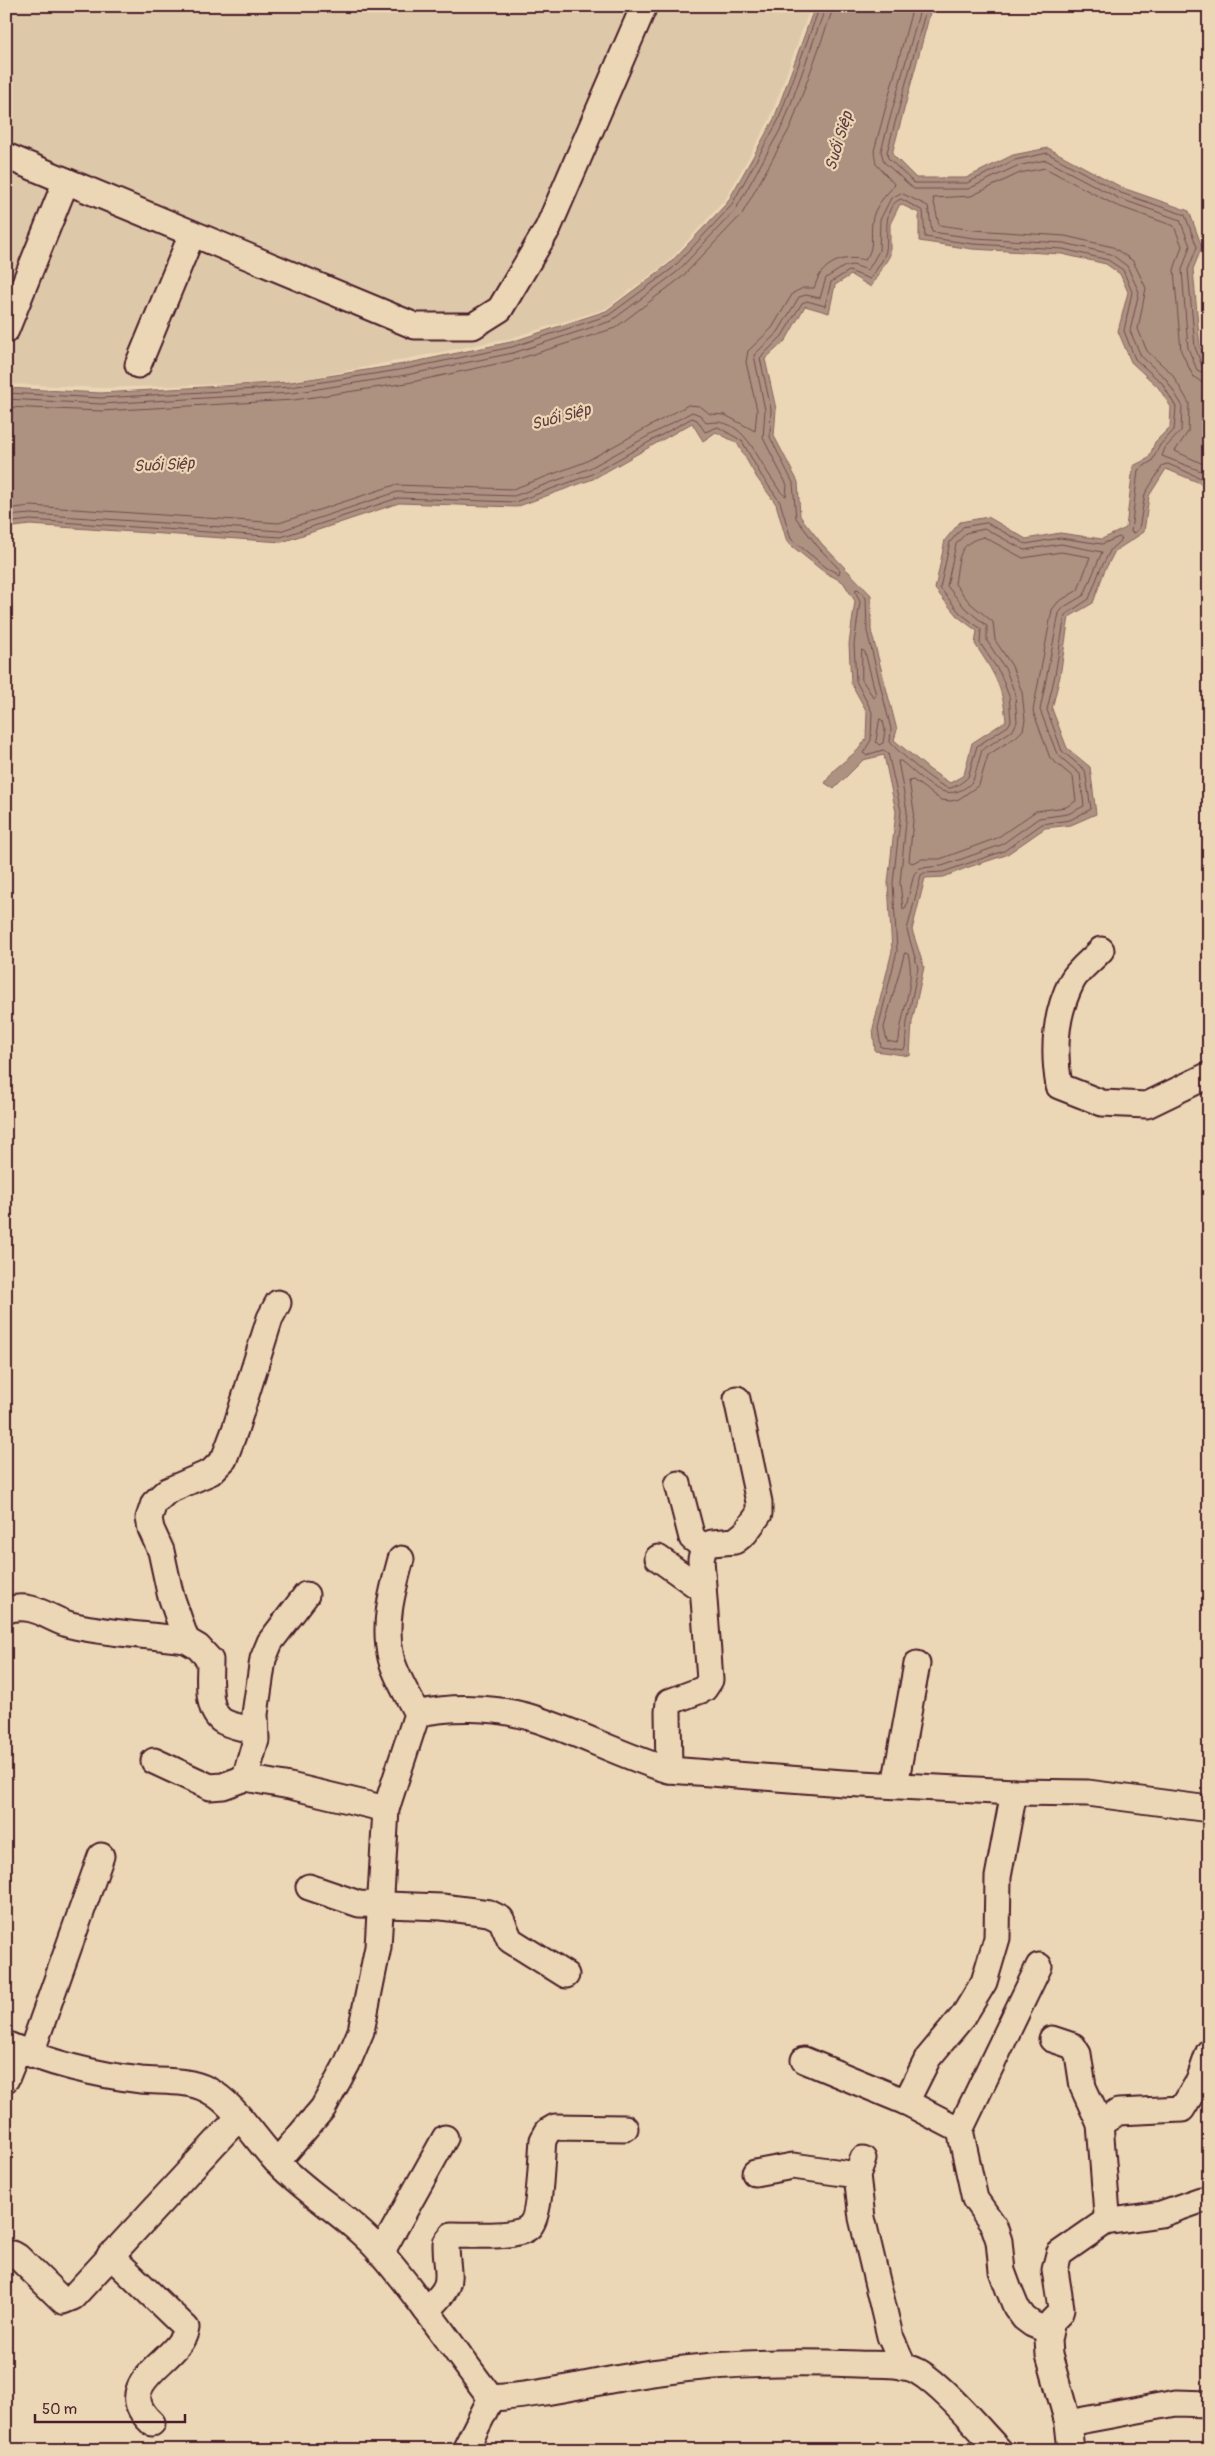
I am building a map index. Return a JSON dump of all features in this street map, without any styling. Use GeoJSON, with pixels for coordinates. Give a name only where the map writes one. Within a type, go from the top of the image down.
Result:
{"type":"FeatureCollection","features":[{"type":"Feature","properties":{"kind":"street"},"geometry":{"type":"LineString","coordinates":[[6,156],[415,326],[473,326],[500,309],[548,228],[644,6]]}},
{"type":"Feature","properties":{"kind":"street"},"geometry":{"type":"LineString","coordinates":[[6,330],[66,181]]}},
{"type":"Feature","properties":{"kind":"street"},"geometry":{"type":"LineString","coordinates":[[138,365],[192,234]]}},
{"type":"Feature","properties":{"kind":"street"},"geometry":{"type":"LineString","coordinates":[[1101,950],[1072,980],[1058,1019],[1055,1064],[1059,1086],[1102,1103],[1147,1105],[1209,1075]]}},
{"type":"Feature","properties":{"kind":"street"},"geometry":{"type":"LineString","coordinates":[[186,1640],[170,1593],[161,1551],[151,1529],[149,1518],[154,1503],[167,1491],[212,1472],[224,1459],[270,1318],[278,1303]]}},
{"type":"Feature","properties":{"kind":"street"},"geometry":{"type":"LineString","coordinates":[[669,1770],[668,1712],[670,1702],[704,1689],[710,1680],[702,1590],[701,1559],[704,1547],[712,1543],[735,1541],[759,1514],[759,1502],[736,1398]]}},
{"type":"Feature","properties":{"kind":"street"},"geometry":{"type":"LineString","coordinates":[[678,1484],[692,1538],[704,1547]]}},
{"type":"Feature","properties":{"kind":"street"},"geometry":{"type":"LineString","coordinates":[[658,1558],[702,1590]]}},
{"type":"Feature","properties":{"kind":"street"},"geometry":{"type":"LineString","coordinates":[[277,2162],[323,2108],[354,2048],[361,2031],[374,1974],[382,1906],[386,1808],[417,1714],[391,1659],[387,1628],[390,1602],[400,1559]]}},
{"type":"Feature","properties":{"kind":"street"},"geometry":{"type":"LineString","coordinates":[[245,1778],[256,1740],[255,1714],[263,1659],[270,1642],[306,1595]]}},
{"type":"Feature","properties":{"kind":"street"},"geometry":{"type":"LineString","coordinates":[[6,1610],[16,1607],[28,1608],[46,1613],[73,1626],[186,1640],[198,1647],[210,1660],[210,1690],[215,1713],[222,1721],[255,1731]]}},
{"type":"Feature","properties":{"kind":"street"},"geometry":{"type":"LineString","coordinates":[[895,1785],[917,1664]]}},
{"type":"Feature","properties":{"kind":"street"},"geometry":{"type":"LineString","coordinates":[[417,1714],[435,1710],[468,1710],[526,1716],[599,1743],[643,1763],[669,1770],[1014,1792],[1088,1793],[1209,1809]]}},
{"type":"Feature","properties":{"kind":"street"},"geometry":{"type":"LineString","coordinates":[[154,1761],[210,1787],[223,1786],[245,1778],[290,1786],[386,1808]]}},
{"type":"Feature","properties":{"kind":"street"},"geometry":{"type":"LineString","coordinates":[[906,2102],[928,2058],[964,2016],[984,1982],[997,1938],[998,1877],[1014,1792]]}},
{"type":"Feature","properties":{"kind":"street"},"geometry":{"type":"LineString","coordinates":[[6,2079],[101,1856]]}},
{"type":"Feature","properties":{"kind":"street"},"geometry":{"type":"LineString","coordinates":[[308,1887],[359,1904],[442,1907],[489,1913],[500,1919],[510,1940],[566,1975]]}},
{"type":"Feature","properties":{"kind":"street"},"geometry":{"type":"LineString","coordinates":[[1039,1966],[960,2130],[975,2199],[994,2226],[999,2241],[1002,2271],[1008,2290],[1024,2318],[1032,2324],[1049,2331]]}},
{"type":"Feature","properties":{"kind":"street"},"geometry":{"type":"LineString","coordinates":[[1052,2039],[1073,2046],[1078,2054],[1083,2087],[1100,2124],[1107,2214],[1105,2222]]}},
{"type":"Feature","properties":{"kind":"street"},"geometry":{"type":"LineString","coordinates":[[19,2049],[74,2067],[141,2080],[180,2082],[208,2090],[239,2117],[277,2162],[381,2253],[491,2398]]}},
{"type":"Feature","properties":{"kind":"street"},"geometry":{"type":"LineString","coordinates":[[1100,2124],[1118,2112],[1182,2109],[1199,2081],[1209,2052]]}},
{"type":"Feature","properties":{"kind":"street"},"geometry":{"type":"LineString","coordinates":[[804,2060],[906,2102],[960,2130]]}},
{"type":"Feature","properties":{"kind":"street"},"geometry":{"type":"LineString","coordinates":[[6,2256],[13,2254],[18,2257],[63,2301],[73,2297],[239,2117]]}},
{"type":"Feature","properties":{"kind":"street"},"geometry":{"type":"LineString","coordinates":[[426,2310],[440,2298],[448,2286],[449,2275],[446,2243],[452,2235],[520,2232],[530,2227],[537,2214],[543,2140],[548,2131],[555,2127],[625,2128]]}},
{"type":"Feature","properties":{"kind":"street"},"geometry":{"type":"LineString","coordinates":[[381,2253],[445,2138]]}},
{"type":"Feature","properties":{"kind":"street"},"geometry":{"type":"LineString","coordinates":[[755,2173],[793,2166],[860,2167],[862,2218],[890,2336],[904,2367]]}},
{"type":"Feature","properties":{"kind":"street"},"geometry":{"type":"LineString","coordinates":[[1071,2450],[1068,2423],[1049,2355],[1049,2331],[1061,2308],[1055,2270],[1059,2254],[1105,2222],[1161,2214],[1201,2200],[1209,2200]]}},
{"type":"Feature","properties":{"kind":"street"},"geometry":{"type":"LineString","coordinates":[[110,2255],[186,2328],[185,2336],[158,2364],[138,2393],[137,2404],[143,2415],[152,2423]]}},
{"type":"Feature","properties":{"kind":"street"},"geometry":{"type":"LineString","coordinates":[[491,2398],[548,2392],[660,2372],[724,2366],[824,2363],[904,2367],[917,2372],[946,2396],[999,2450]]}},
{"type":"Feature","properties":{"kind":"street"},"geometry":{"type":"LineString","coordinates":[[465,2450],[491,2398]]}},
{"type":"Feature","properties":{"kind":"street"},"geometry":{"type":"LineString","coordinates":[[1068,2423],[1176,2403],[1209,2404]]}},
{"type":"Feature","properties":{"kind":"shaded area"},"geometry":{"type":"Polygon","coordinates":[[[6,6],[811,6],[770,119],[725,200],[667,263],[605,309],[511,338],[291,382],[102,388],[6,384],[6,6]]]}},
{"type":"Feature","properties":{"kind":"water","name":"Suối Siệp"},"geometry":{"type":"Polygon","coordinates":[[[815,6],[932,6],[892,154],[916,178],[966,178],[1013,155],[1048,148],[1123,188],[1189,211],[1202,247],[1193,269],[1200,347],[1209,369],[1209,476],[1205,485],[1166,469],[1149,496],[1144,532],[1115,551],[1104,572],[1093,603],[1069,617],[1060,676],[1052,709],[1067,748],[1090,767],[1096,814],[1071,825],[1045,828],[1006,855],[944,877],[925,878],[912,930],[924,967],[912,1022],[910,1056],[875,1051],[873,1028],[892,951],[888,883],[896,812],[884,755],[863,760],[834,789],[825,783],[834,770],[858,750],[866,739],[867,712],[851,683],[849,644],[855,601],[843,582],[824,572],[787,542],[776,504],[757,478],[737,443],[716,432],[703,441],[692,423],[593,479],[516,507],[399,503],[282,542],[30,525],[6,528],[6,388],[101,393],[291,382],[404,364],[511,342],[606,311],[669,264],[727,203],[774,119],[815,6]],[[900,204],[890,224],[890,255],[871,287],[851,275],[835,285],[829,313],[805,306],[786,340],[765,359],[776,409],[774,436],[798,482],[800,516],[822,544],[871,595],[871,630],[897,730],[894,740],[930,770],[950,783],[964,775],[972,743],[1006,721],[1000,689],[975,644],[977,631],[957,616],[935,589],[945,540],[960,522],[988,517],[1026,539],[1060,533],[1102,539],[1126,528],[1133,466],[1149,458],[1155,442],[1170,427],[1171,407],[1158,387],[1131,362],[1118,331],[1128,292],[1120,274],[1106,264],[1062,254],[972,249],[919,241],[919,213],[900,204]]]}}]}
